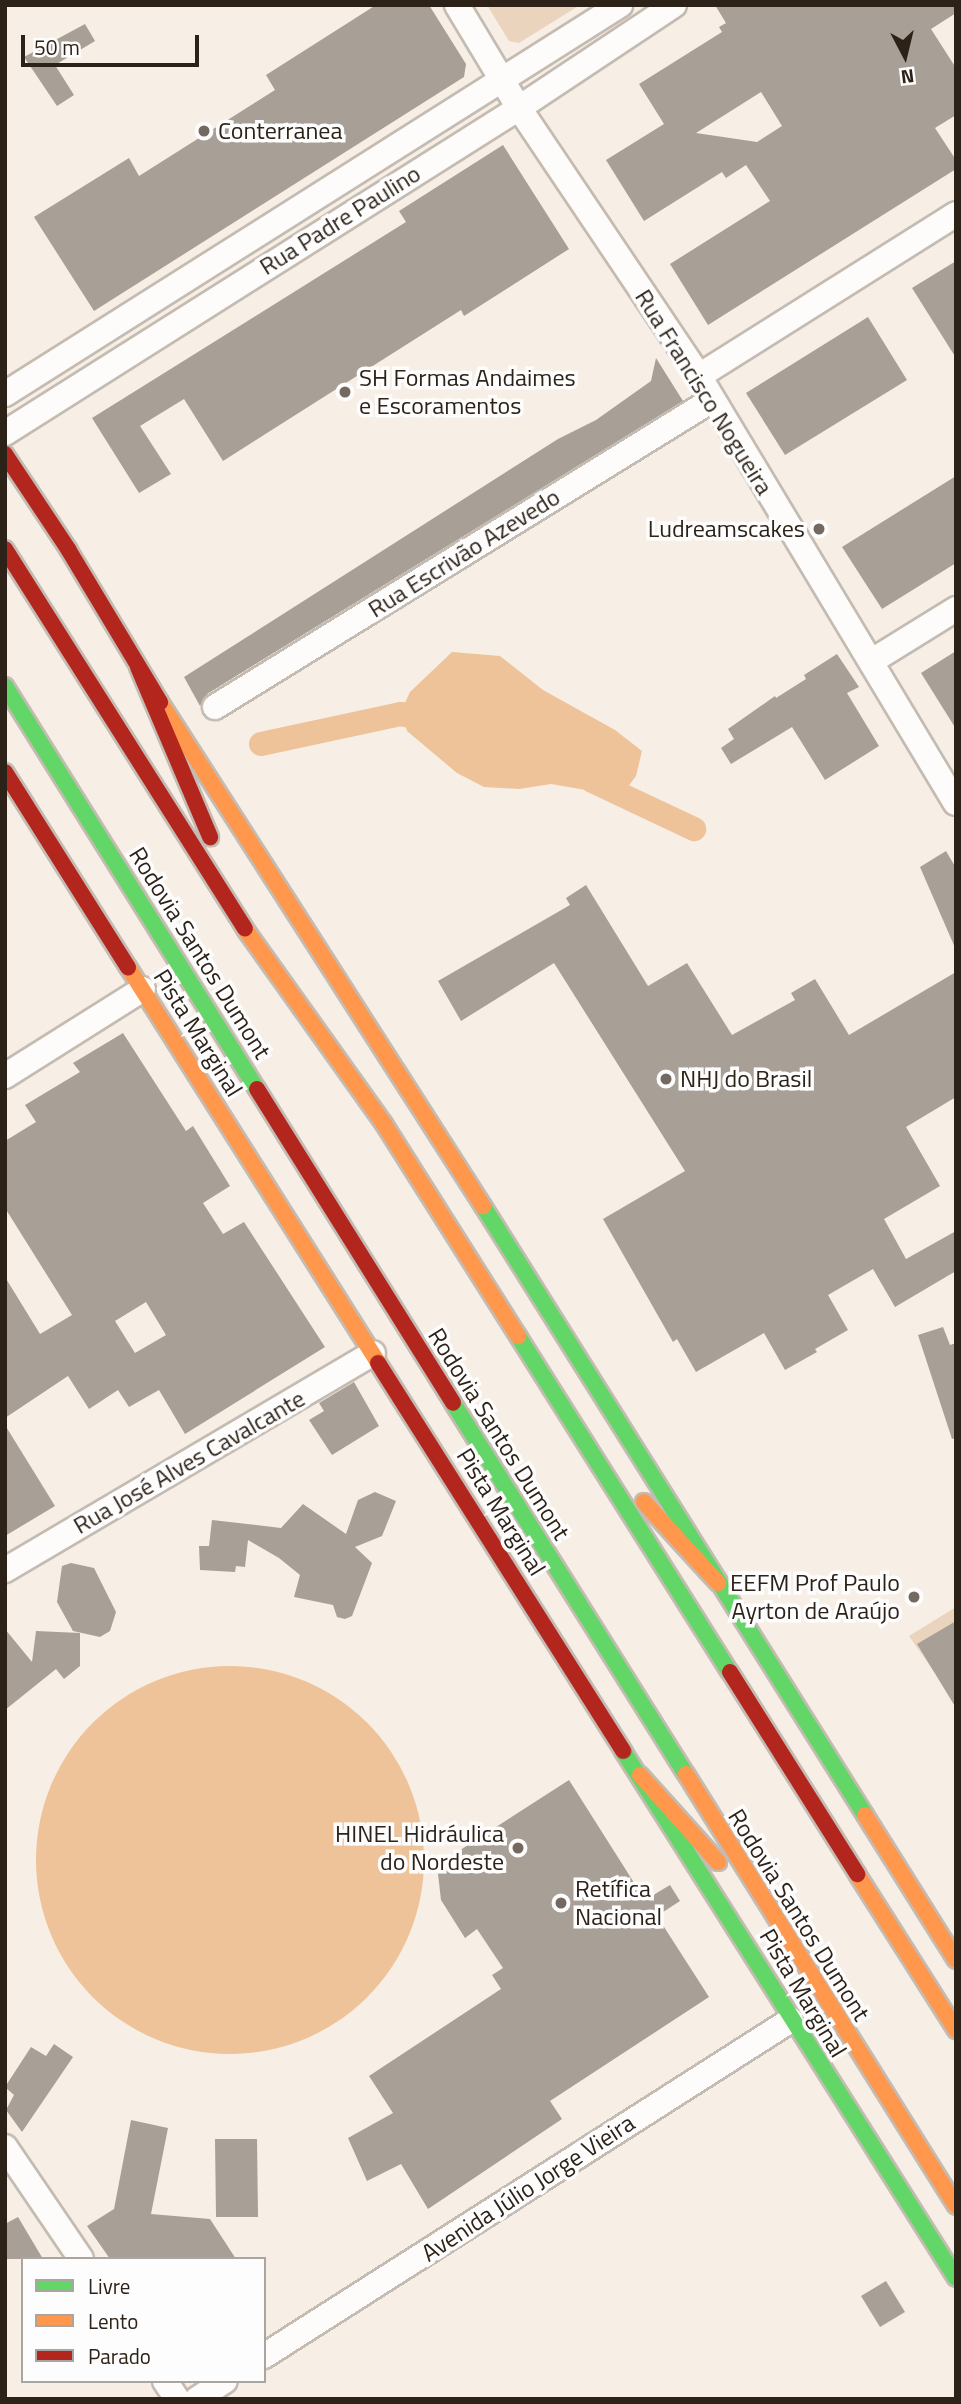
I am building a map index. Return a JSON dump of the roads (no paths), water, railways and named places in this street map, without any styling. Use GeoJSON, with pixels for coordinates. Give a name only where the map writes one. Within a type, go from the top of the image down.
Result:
{"type":"FeatureCollection","features":[{"type":"Feature","properties":{"kind":"main road"},"geometry":{"type":"LineString","coordinates":[[5,454],[68,549],[138,667],[398,1070],[956,1960]]}},
{"type":"Feature","properties":{"kind":"main road","name":"Rodovia Santos Dumont"},"geometry":{"type":"LineString","coordinates":[[5,549],[254,942],[384,1124],[956,2030]]}},
{"type":"Feature","properties":{"kind":"main road"},"geometry":{"type":"LineString","coordinates":[[138,667],[254,942]]}},
{"type":"Feature","properties":{"kind":"main road","name":"Rodovia Santos Dumont"},"geometry":{"type":"LineString","coordinates":[[5,685],[956,2206]]}},
{"type":"Feature","properties":{"kind":"main road","name":"Pista Marginal"},"geometry":{"type":"LineString","coordinates":[[5,772],[956,2278]]}},
{"type":"Feature","properties":{"kind":"main road"},"geometry":{"type":"LineString","coordinates":[[578,1431],[718,1583]]}},
{"type":"Feature","properties":{"kind":"main road"},"geometry":{"type":"LineString","coordinates":[[640,1775],[785,1935]]}},
{"type":"Feature","properties":{"kind":"street","name":"Rua Francisco Nogueira"},"geometry":{"type":"LineString","coordinates":[[457,5],[519,108],[699,376],[949,783]]}},
{"type":"Feature","properties":{"kind":"street","name":"Rua Padre Paulino"},"geometry":{"type":"LineString","coordinates":[[5,394],[504,81],[620,5]]}},
{"type":"Feature","properties":{"kind":"street","name":"Rua Padre Paulino"},"geometry":{"type":"LineString","coordinates":[[5,433],[519,108],[674,5]]}},
{"type":"Feature","properties":{"kind":"street"},"geometry":{"type":"LineString","coordinates":[[699,376],[956,214]]}},
{"type":"Feature","properties":{"kind":"street","name":"Rua Escrivão Azevedo"},"geometry":{"type":"LineString","coordinates":[[215,707],[712,400]]}},
{"type":"Feature","properties":{"kind":"street"},"geometry":{"type":"LineString","coordinates":[[872,661],[956,609]]}},
{"type":"Feature","properties":{"kind":"street"},"geometry":{"type":"LineString","coordinates":[[5,1076],[143,989]]}},
{"type":"Feature","properties":{"kind":"street","name":"Rua José Alves Cavalcante"},"geometry":{"type":"LineString","coordinates":[[5,1570],[373,1353]]}},
{"type":"Feature","properties":{"kind":"street","name":"Avenida Júlio Jorge Vieira"},"geometry":{"type":"LineString","coordinates":[[266,2355],[791,2020]]}},
{"type":"Feature","properties":{"kind":"street"},"geometry":{"type":"LineString","coordinates":[[5,2147],[80,2257]]}},
{"type":"Feature","properties":{"kind":"street"},"geometry":{"type":"LineString","coordinates":[[166,2383],[177,2399]]}},
{"type":"Feature","properties":{"kind":"street"},"geometry":{"type":"LineString","coordinates":[[197,2399],[222,2383]]}},
{"type":"Feature","properties":{"kind":"waterway"},"geometry":{"type":"LineString","coordinates":[[261,744],[401,714],[435,722]]}},
{"type":"Feature","properties":{"kind":"waterway"},"geometry":{"type":"LineString","coordinates":[[592,781],[694,829]]}},
{"type":"Feature","properties":{"kind":"place","name":"Conterranea"},"geometry":{"type":"Point","coordinates":[204,131]}},
{"type":"Feature","properties":{"kind":"place","name":"SH Formas Andaimes e Escoramentos"},"geometry":{"type":"Point","coordinates":[345,392]}},
{"type":"Feature","properties":{"kind":"place","name":"Ludreamscakes"},"geometry":{"type":"Point","coordinates":[819,529]}},
{"type":"Feature","properties":{"kind":"place","name":"NHJ do Brasil"},"geometry":{"type":"Point","coordinates":[666,1079]}},
{"type":"Feature","properties":{"kind":"place","name":"EEFM Prof Paulo Ayrton de Araújo"},"geometry":{"type":"Point","coordinates":[914,1597]}},
{"type":"Feature","properties":{"kind":"place","name":"HINEL Hidráulica do Nordeste"},"geometry":{"type":"Point","coordinates":[518,1848]}},
{"type":"Feature","properties":{"kind":"place","name":"Retífica Nacional"},"geometry":{"type":"Point","coordinates":[561,1903]}}]}
